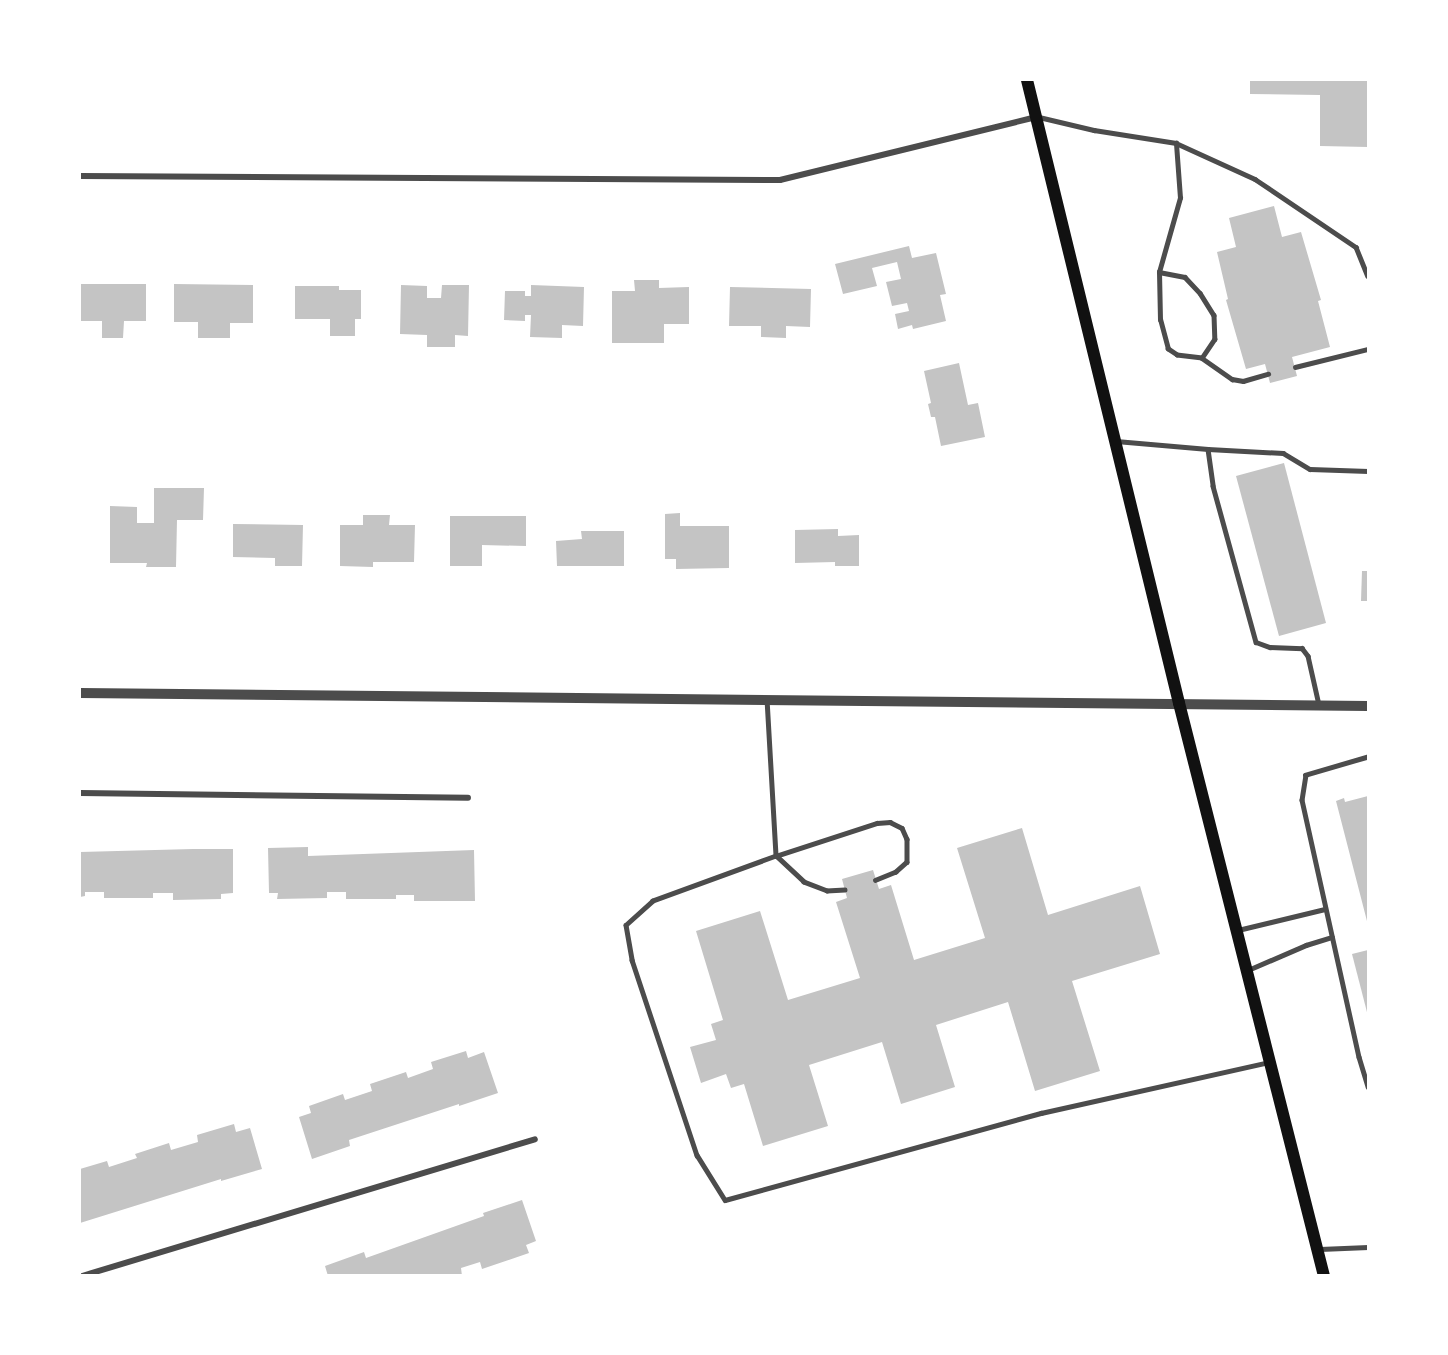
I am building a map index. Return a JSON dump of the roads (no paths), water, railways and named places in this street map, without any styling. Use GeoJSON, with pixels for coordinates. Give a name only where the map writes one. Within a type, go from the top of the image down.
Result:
{"type":"FeatureCollection","features":[{"type":"Feature","properties":{"kind":"main road"},"geometry":{"type":"LineString","coordinates":[[1027,80],[1179,703],[1324,1275]]}},
{"type":"Feature","properties":{"kind":"street"},"geometry":{"type":"LineString","coordinates":[[80,176],[780,180],[1036,117]]}},
{"type":"Feature","properties":{"kind":"street"},"geometry":{"type":"LineString","coordinates":[[80,693],[1368,706]]}},
{"type":"Feature","properties":{"kind":"street"},"geometry":{"type":"LineString","coordinates":[[80,793],[468,798]]}},
{"type":"Feature","properties":{"kind":"street"},"geometry":{"type":"LineString","coordinates":[[82,1275],[535,1139]]}},
{"type":"Feature","properties":{"kind":"lane"},"geometry":{"type":"LineString","coordinates":[[1036,117],[1094,130],[1176,143],[1255,179],[1356,247],[1368,276]]}},
{"type":"Feature","properties":{"kind":"lane"},"geometry":{"type":"LineString","coordinates":[[1176,143],[1180,198],[1159,272],[1160,320],[1168,349],[1177,355],[1202,358],[1232,379],[1243,381],[1268,374]]}},
{"type":"Feature","properties":{"kind":"lane"},"geometry":{"type":"LineString","coordinates":[[1159,272],[1185,277],[1200,293],[1214,315],[1215,339],[1202,358]]}},
{"type":"Feature","properties":{"kind":"lane"},"geometry":{"type":"LineString","coordinates":[[1295,367],[1368,349]]}},
{"type":"Feature","properties":{"kind":"lane"},"geometry":{"type":"LineString","coordinates":[[1115,441],[1283,453],[1310,469],[1368,471]]}},
{"type":"Feature","properties":{"kind":"lane"},"geometry":{"type":"LineString","coordinates":[[1208,448],[1214,486],[1256,642],[1270,647],[1302,648],[1308,656],[1318,705]]}},
{"type":"Feature","properties":{"kind":"lane"},"geometry":{"type":"LineString","coordinates":[[767,699],[776,856],[804,882],[827,891],[845,890]]}},
{"type":"Feature","properties":{"kind":"lane"},"geometry":{"type":"LineString","coordinates":[[1368,757],[1306,775],[1302,800],[1337,962],[1368,1087]]}},
{"type":"Feature","properties":{"kind":"lane"},"geometry":{"type":"LineString","coordinates":[[876,880],[896,872],[907,862],[908,839],[902,828],[890,822],[877,823],[776,856],[653,901],[626,925],[632,960],[697,1155],[725,1200],[1041,1113],[1270,1061]]}},
{"type":"Feature","properties":{"kind":"lane"},"geometry":{"type":"LineString","coordinates":[[1237,931],[1325,909]]}},
{"type":"Feature","properties":{"kind":"lane"},"geometry":{"type":"LineString","coordinates":[[1247,971],[1306,945],[1332,937]]}},
{"type":"Feature","properties":{"kind":"lane"},"geometry":{"type":"LineString","coordinates":[[1317,1250],[1368,1248]]}}]}
